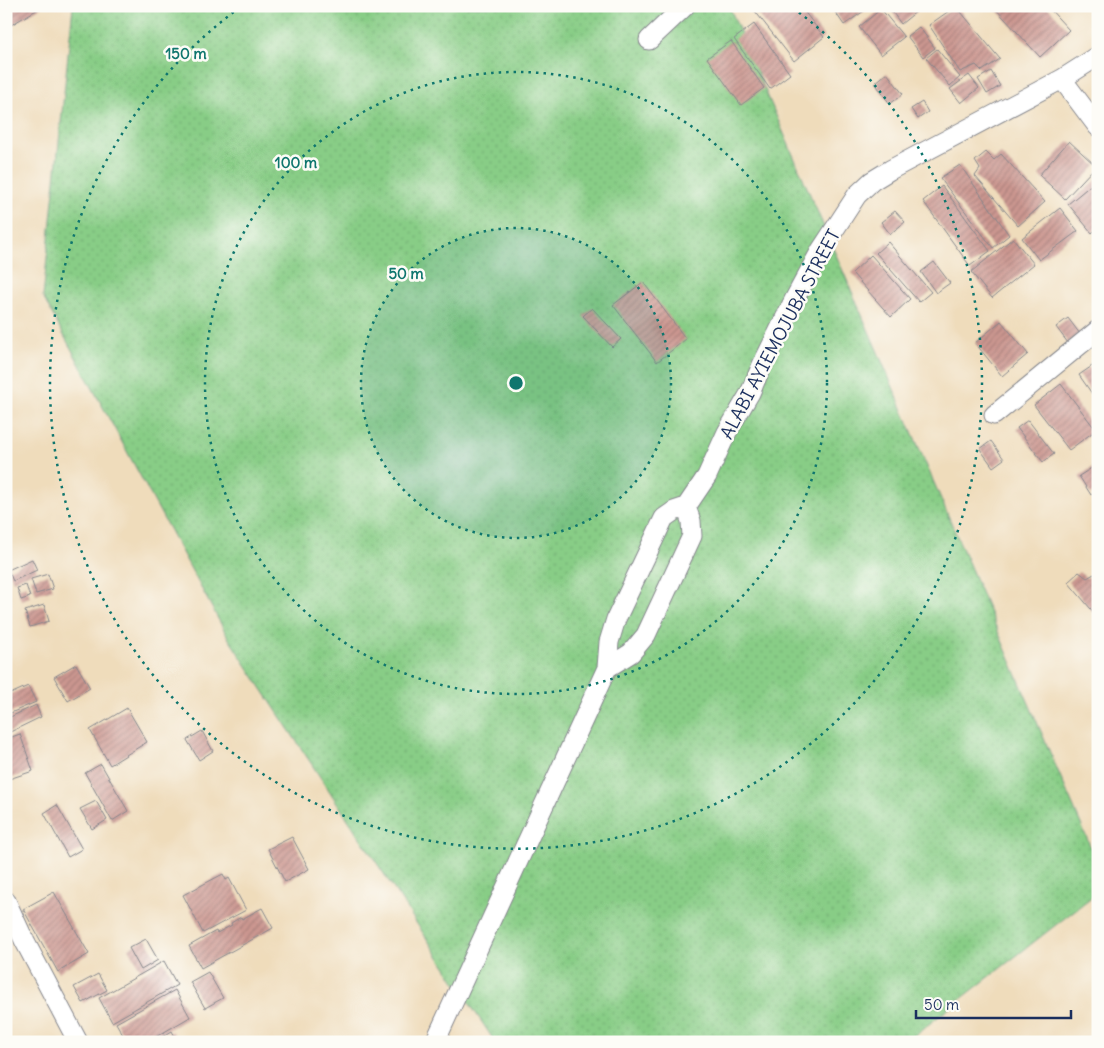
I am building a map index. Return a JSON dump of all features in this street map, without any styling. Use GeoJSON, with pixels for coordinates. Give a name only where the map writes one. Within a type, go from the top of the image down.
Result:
{"type":"FeatureCollection","features":[{"type":"Feature","properties":{"kind":"street"},"geometry":{"type":"LineString","coordinates":[[649,40],[685,6]]}},
{"type":"Feature","properties":{"kind":"street","name":"ALABI AYIEMOJUBA STREET"},"geometry":{"type":"LineString","coordinates":[[686,508],[707,476],[728,432],[750,393],[795,298],[821,250],[857,194],[872,180],[1062,79],[1098,56]]}},
{"type":"Feature","properties":{"kind":"street"},"geometry":{"type":"LineString","coordinates":[[1062,79],[1098,127]]}},
{"type":"Feature","properties":{"kind":"street"},"geometry":{"type":"LineString","coordinates":[[994,416],[1098,330]]}},
{"type":"Feature","properties":{"kind":"street"},"geometry":{"type":"LineString","coordinates":[[435,1042],[607,668],[609,642],[616,619],[664,518],[674,511],[686,508],[691,522],[692,536],[646,635],[631,653],[607,668]]}},
{"type":"Feature","properties":{"kind":"street"},"geometry":{"type":"LineString","coordinates":[[6,901],[24,940],[78,1042]]}},
{"type":"Feature","properties":{"kind":"green space"},"geometry":{"type":"Polygon","coordinates":[[[73,6],[729,6],[1098,864],[1098,892],[906,1042],[495,1042],[229,639],[43,297],[73,6]]]}},
{"type":"Feature","properties":{"kind":"building"},"geometry":{"type":"Polygon","coordinates":[[[6,6],[43,6],[6,28],[6,6]]]}},
{"type":"Feature","properties":{"kind":"building"},"geometry":{"type":"Polygon","coordinates":[[[751,6],[800,6],[824,37],[794,61],[751,6]]]}},
{"type":"Feature","properties":{"kind":"building"},"geometry":{"type":"Polygon","coordinates":[[[831,6],[871,6],[844,25],[831,6]]]}},
{"type":"Feature","properties":{"kind":"building"},"geometry":{"type":"Polygon","coordinates":[[[888,6],[923,6],[901,24],[888,6]]]}},
{"type":"Feature","properties":{"kind":"building"},"geometry":{"type":"Polygon","coordinates":[[[956,6],[1000,59],[982,71],[976,65],[960,72],[929,25],[956,6]]]}},
{"type":"Feature","properties":{"kind":"building"},"geometry":{"type":"Polygon","coordinates":[[[993,6],[1047,6],[1069,30],[1040,57],[993,6]]]}},
{"type":"Feature","properties":{"kind":"building"},"geometry":{"type":"Polygon","coordinates":[[[881,9],[904,37],[881,55],[859,27],[881,9]]]}},
{"type":"Feature","properties":{"kind":"building"},"geometry":{"type":"Polygon","coordinates":[[[754,24],[790,74],[770,89],[734,39],[754,24]]]}},
{"type":"Feature","properties":{"kind":"building"},"geometry":{"type":"Polygon","coordinates":[[[919,27],[935,48],[923,57],[907,36],[919,27]]]}},
{"type":"Feature","properties":{"kind":"building"},"geometry":{"type":"Polygon","coordinates":[[[731,41],[764,88],[741,105],[707,58],[731,41]]]}},
{"type":"Feature","properties":{"kind":"building"},"geometry":{"type":"Polygon","coordinates":[[[937,49],[960,77],[950,86],[926,58],[937,49]]]}},
{"type":"Feature","properties":{"kind":"building"},"geometry":{"type":"Polygon","coordinates":[[[991,71],[1000,86],[987,94],[978,79],[991,71]]]}},
{"type":"Feature","properties":{"kind":"building"},"geometry":{"type":"Polygon","coordinates":[[[887,73],[903,94],[890,104],[875,83],[887,73]]]}},
{"type":"Feature","properties":{"kind":"building"},"geometry":{"type":"Polygon","coordinates":[[[969,75],[979,88],[961,103],[950,89],[969,75]]]}},
{"type":"Feature","properties":{"kind":"building"},"geometry":{"type":"Polygon","coordinates":[[[922,102],[928,112],[918,119],[911,109],[922,102]]]}},
{"type":"Feature","properties":{"kind":"building"},"geometry":{"type":"Polygon","coordinates":[[[1069,141],[1096,166],[1065,199],[1039,175],[1069,141]]]}},
{"type":"Feature","properties":{"kind":"building"},"geometry":{"type":"Polygon","coordinates":[[[986,152],[994,160],[1001,154],[1045,202],[1018,226],[975,176],[980,169],[975,161],[986,152]]]}},
{"type":"Feature","properties":{"kind":"building"},"geometry":{"type":"Polygon","coordinates":[[[960,165],[1009,235],[993,248],[940,178],[960,165]]]}},
{"type":"Feature","properties":{"kind":"building"},"geometry":{"type":"Polygon","coordinates":[[[1098,179],[1098,228],[1092,233],[1068,204],[1098,179]]]}},
{"type":"Feature","properties":{"kind":"building"},"geometry":{"type":"Polygon","coordinates":[[[942,186],[990,251],[970,266],[923,201],[942,186]]]}},
{"type":"Feature","properties":{"kind":"building"},"geometry":{"type":"Polygon","coordinates":[[[1060,208],[1078,231],[1039,260],[1022,238],[1060,208]]]}},
{"type":"Feature","properties":{"kind":"building"},"geometry":{"type":"Polygon","coordinates":[[[895,211],[905,222],[890,234],[881,222],[895,211]]]}},
{"type":"Feature","properties":{"kind":"building"},"geometry":{"type":"Polygon","coordinates":[[[1013,238],[1034,264],[992,298],[971,272],[1013,238]]]}},
{"type":"Feature","properties":{"kind":"building"},"geometry":{"type":"Polygon","coordinates":[[[888,242],[931,292],[919,302],[876,253],[888,242]]]}},
{"type":"Feature","properties":{"kind":"building"},"geometry":{"type":"Polygon","coordinates":[[[871,255],[910,299],[891,317],[852,273],[871,255]]]}},
{"type":"Feature","properties":{"kind":"building"},"geometry":{"type":"Polygon","coordinates":[[[934,262],[950,283],[936,293],[921,272],[934,262]]]}},
{"type":"Feature","properties":{"kind":"building"},"geometry":{"type":"Polygon","coordinates":[[[643,282],[686,339],[657,362],[613,305],[643,282]]]}},
{"type":"Feature","properties":{"kind":"building"},"geometry":{"type":"Polygon","coordinates":[[[592,308],[621,339],[612,347],[583,316],[592,308]]]}},
{"type":"Feature","properties":{"kind":"building"},"geometry":{"type":"Polygon","coordinates":[[[1068,318],[1080,334],[1068,343],[1056,327],[1068,318]]]}},
{"type":"Feature","properties":{"kind":"building"},"geometry":{"type":"Polygon","coordinates":[[[1001,321],[1028,354],[1002,376],[975,343],[1001,321]]]}},
{"type":"Feature","properties":{"kind":"building"},"geometry":{"type":"Polygon","coordinates":[[[1098,362],[1098,396],[1095,398],[1079,375],[1098,362]]]}},
{"type":"Feature","properties":{"kind":"building"},"geometry":{"type":"Polygon","coordinates":[[[1061,384],[1096,430],[1069,450],[1034,405],[1061,384]]]}},
{"type":"Feature","properties":{"kind":"building"},"geometry":{"type":"Polygon","coordinates":[[[1028,420],[1054,454],[1043,462],[1017,428],[1028,420]]]}},
{"type":"Feature","properties":{"kind":"building"},"geometry":{"type":"Polygon","coordinates":[[[991,441],[1004,459],[993,467],[980,449],[991,441]]]}},
{"type":"Feature","properties":{"kind":"building"},"geometry":{"type":"Polygon","coordinates":[[[1098,464],[1098,490],[1091,495],[1079,476],[1098,464]]]}},
{"type":"Feature","properties":{"kind":"building"},"geometry":{"type":"Polygon","coordinates":[[[32,559],[37,570],[13,581],[8,570],[32,559]]]}},
{"type":"Feature","properties":{"kind":"building"},"geometry":{"type":"Polygon","coordinates":[[[1079,572],[1087,578],[1094,574],[1098,578],[1098,613],[1096,615],[1068,582],[1079,572]]]}},
{"type":"Feature","properties":{"kind":"building"},"geometry":{"type":"Polygon","coordinates":[[[48,574],[53,589],[36,594],[31,579],[48,574]]]}},
{"type":"Feature","properties":{"kind":"building"},"geometry":{"type":"Polygon","coordinates":[[[26,585],[30,597],[21,600],[17,588],[26,585]]]}},
{"type":"Feature","properties":{"kind":"building"},"geometry":{"type":"Polygon","coordinates":[[[44,605],[49,621],[30,627],[25,611],[44,605]]]}},
{"type":"Feature","properties":{"kind":"building"},"geometry":{"type":"Polygon","coordinates":[[[76,664],[90,688],[68,701],[54,677],[76,664]]]}},
{"type":"Feature","properties":{"kind":"building"},"geometry":{"type":"Polygon","coordinates":[[[28,686],[36,702],[6,715],[6,696],[28,686]]]}},
{"type":"Feature","properties":{"kind":"building"},"geometry":{"type":"Polygon","coordinates":[[[36,705],[41,717],[6,734],[6,719],[36,705]]]}},
{"type":"Feature","properties":{"kind":"building"},"geometry":{"type":"Polygon","coordinates":[[[127,708],[147,742],[110,765],[90,730],[127,708]]]}},
{"type":"Feature","properties":{"kind":"building"},"geometry":{"type":"Polygon","coordinates":[[[202,731],[213,751],[199,760],[187,740],[202,731]]]}},
{"type":"Feature","properties":{"kind":"building"},"geometry":{"type":"Polygon","coordinates":[[[20,734],[33,771],[6,780],[6,739],[20,734]]]}},
{"type":"Feature","properties":{"kind":"building"},"geometry":{"type":"Polygon","coordinates":[[[101,764],[128,811],[112,821],[85,773],[101,764]]]}},
{"type":"Feature","properties":{"kind":"building"},"geometry":{"type":"Polygon","coordinates":[[[96,801],[107,820],[92,829],[80,809],[96,801]]]}},
{"type":"Feature","properties":{"kind":"building"},"geometry":{"type":"Polygon","coordinates":[[[57,805],[82,849],[68,857],[44,813],[57,805]]]}},
{"type":"Feature","properties":{"kind":"building"},"geometry":{"type":"Polygon","coordinates":[[[292,837],[309,869],[285,882],[268,849],[292,837]]]}},
{"type":"Feature","properties":{"kind":"building"},"geometry":{"type":"Polygon","coordinates":[[[223,874],[226,880],[229,878],[246,910],[203,933],[183,895],[223,874]]]}},
{"type":"Feature","properties":{"kind":"building"},"geometry":{"type":"Polygon","coordinates":[[[54,892],[89,954],[58,972],[23,909],[54,892]]]}},
{"type":"Feature","properties":{"kind":"building"},"geometry":{"type":"Polygon","coordinates":[[[262,908],[273,928],[201,968],[189,946],[216,931],[217,933],[232,925],[231,923],[241,917],[242,919],[262,908]]]}},
{"type":"Feature","properties":{"kind":"building"},"geometry":{"type":"Polygon","coordinates":[[[146,939],[158,960],[141,970],[129,948],[146,939]]]}},
{"type":"Feature","properties":{"kind":"building"},"geometry":{"type":"Polygon","coordinates":[[[164,961],[177,985],[112,1022],[99,998],[164,961]]]}},
{"type":"Feature","properties":{"kind":"building"},"geometry":{"type":"Polygon","coordinates":[[[208,972],[223,998],[205,1008],[190,982],[208,972]]]}},
{"type":"Feature","properties":{"kind":"building"},"geometry":{"type":"Polygon","coordinates":[[[98,974],[107,990],[83,1003],[74,987],[98,974]]]}},
{"type":"Feature","properties":{"kind":"building"},"geometry":{"type":"Polygon","coordinates":[[[175,990],[190,1017],[147,1042],[127,1042],[116,1023],[175,990]]]}},
{"type":"Feature","properties":{"kind":"building"},"geometry":{"type":"Polygon","coordinates":[[[172,1031],[178,1042],[154,1042],[172,1031]]]}}]}
